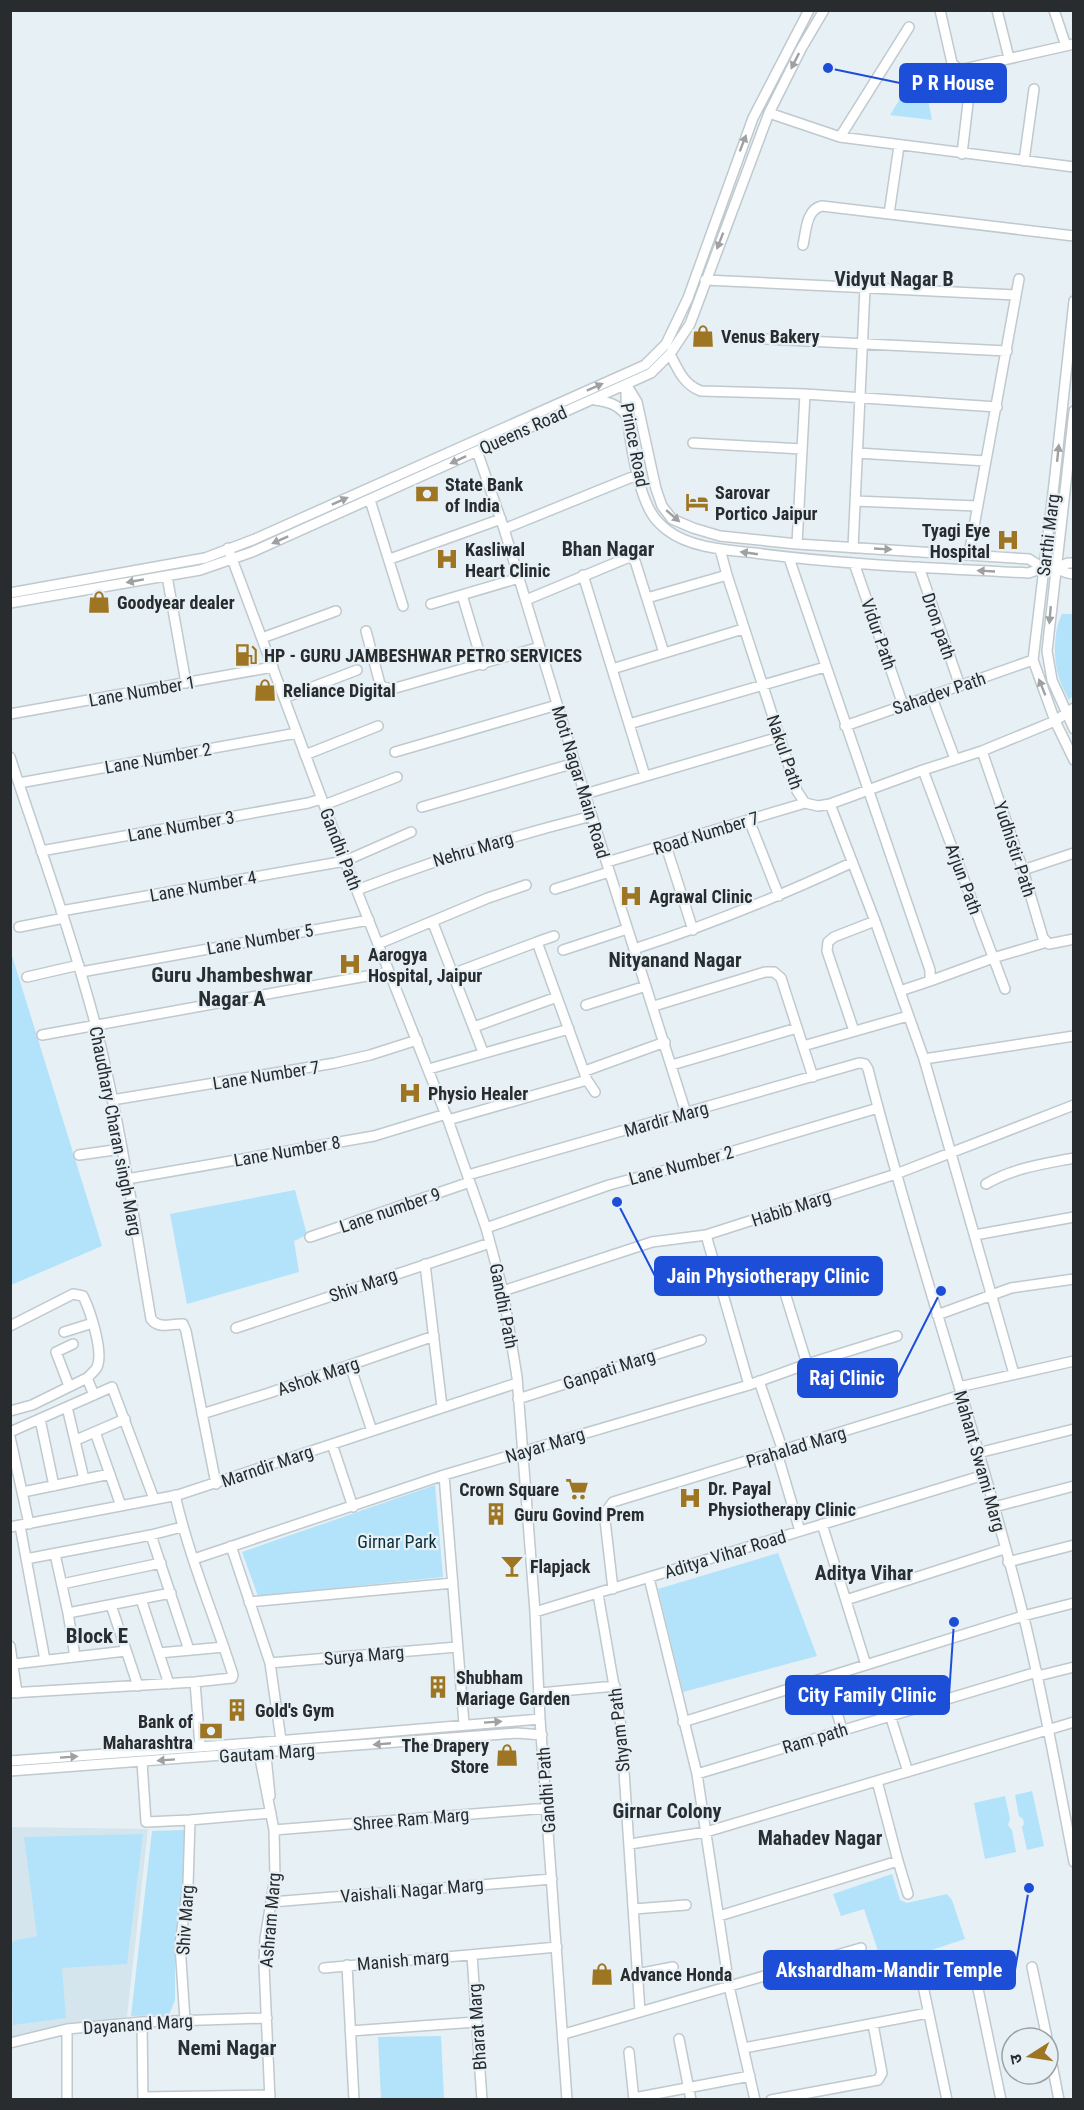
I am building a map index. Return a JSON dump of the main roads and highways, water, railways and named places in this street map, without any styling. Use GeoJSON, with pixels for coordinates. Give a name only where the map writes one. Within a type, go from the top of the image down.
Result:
{"type":"FeatureCollection","features":[{"type":"Feature","properties":{"kind":"place","name":"P R House"},"geometry":{"type":"Point","coordinates":[828,68]}},
{"type":"Feature","properties":{"kind":"place","name":"Venus Bakery"},"geometry":{"type":"Point","coordinates":[703,336]}},
{"type":"Feature","properties":{"kind":"place","name":"State Bank of India"},"geometry":{"type":"Point","coordinates":[427,494]}},
{"type":"Feature","properties":{"kind":"place","name":"Sarovar Portico Jaipur"},"geometry":{"type":"Point","coordinates":[697,502]}},
{"type":"Feature","properties":{"kind":"place","name":"Tyagi Eye Hospital"},"geometry":{"type":"Point","coordinates":[1008,540]}},
{"type":"Feature","properties":{"kind":"place","name":"Kasliwal Heart Clinic"},"geometry":{"type":"Point","coordinates":[447,559]}},
{"type":"Feature","properties":{"kind":"place","name":"Goodyear dealer"},"geometry":{"type":"Point","coordinates":[99,602]}},
{"type":"Feature","properties":{"kind":"place","name":"HP - GURU JAMBESHWAR PETRO SERVICES"},"geometry":{"type":"Point","coordinates":[246,655]}},
{"type":"Feature","properties":{"kind":"place","name":"Reliance Digital"},"geometry":{"type":"Point","coordinates":[265,690]}},
{"type":"Feature","properties":{"kind":"place","name":"Agrawal Clinic"},"geometry":{"type":"Point","coordinates":[631,896]}},
{"type":"Feature","properties":{"kind":"place","name":"Aarogya Hospital, Jaipur"},"geometry":{"type":"Point","coordinates":[350,964]}},
{"type":"Feature","properties":{"kind":"place","name":"Physio Healer"},"geometry":{"type":"Point","coordinates":[410,1093]}},
{"type":"Feature","properties":{"kind":"place","name":"Jain Physiotherapy Clinic"},"geometry":{"type":"Point","coordinates":[617,1202]}},
{"type":"Feature","properties":{"kind":"place","name":"Raj Clinic"},"geometry":{"type":"Point","coordinates":[941,1291]}},
{"type":"Feature","properties":{"kind":"place","name":"Crown Square"},"geometry":{"type":"Point","coordinates":[577,1489]}},
{"type":"Feature","properties":{"kind":"place","name":"Dr. Payal Physiotherapy Clinic"},"geometry":{"type":"Point","coordinates":[690,1498]}},
{"type":"Feature","properties":{"kind":"place","name":"Guru Govind Prem"},"geometry":{"type":"Point","coordinates":[496,1514]}},
{"type":"Feature","properties":{"kind":"place","name":"Flapjack"},"geometry":{"type":"Point","coordinates":[512,1566]}},
{"type":"Feature","properties":{"kind":"place","name":"City Family Clinic"},"geometry":{"type":"Point","coordinates":[954,1622]}},
{"type":"Feature","properties":{"kind":"place","name":"Shubham Mariage Garden"},"geometry":{"type":"Point","coordinates":[438,1687]}},
{"type":"Feature","properties":{"kind":"place","name":"Gold's Gym"},"geometry":{"type":"Point","coordinates":[237,1710]}},
{"type":"Feature","properties":{"kind":"place","name":"Bank of Maharashtra"},"geometry":{"type":"Point","coordinates":[211,1731]}},
{"type":"Feature","properties":{"kind":"place","name":"The Drapery Store"},"geometry":{"type":"Point","coordinates":[507,1755]}},
{"type":"Feature","properties":{"kind":"place","name":"Akshardham-Mandir Temple"},"geometry":{"type":"Point","coordinates":[1029,1888]}},
{"type":"Feature","properties":{"kind":"place","name":"Advance Honda"},"geometry":{"type":"Point","coordinates":[602,1974]}},
{"type":"Feature","properties":{"kind":"district","name":"Vidyut Nagar B"},"geometry":{"type":"Point","coordinates":[894,279]}},
{"type":"Feature","properties":{"kind":"district","name":"Bhan Nagar"},"geometry":{"type":"Point","coordinates":[608,549]}},
{"type":"Feature","properties":{"kind":"district","name":"Nityanand Nagar"},"geometry":{"type":"Point","coordinates":[675,960]}},
{"type":"Feature","properties":{"kind":"district","name":"Guru Jhambeshwar Nagar A"},"geometry":{"type":"Point","coordinates":[232,987]}},
{"type":"Feature","properties":{"kind":"district","name":"Aditya Vihar"},"geometry":{"type":"Point","coordinates":[864,1573]}},
{"type":"Feature","properties":{"kind":"district","name":"Block E"},"geometry":{"type":"Point","coordinates":[97,1636]}},
{"type":"Feature","properties":{"kind":"district","name":"Girnar Colony"},"geometry":{"type":"Point","coordinates":[667,1811]}},
{"type":"Feature","properties":{"kind":"district","name":"Mahadev Nagar"},"geometry":{"type":"Point","coordinates":[820,1838]}},
{"type":"Feature","properties":{"kind":"district","name":"Nemi Nagar"},"geometry":{"type":"Point","coordinates":[227,2048]}},
{"type":"Feature","properties":{"kind":"park label","name":"Girnar Park"},"geometry":{"type":"Point","coordinates":[397,1541]}}]}
